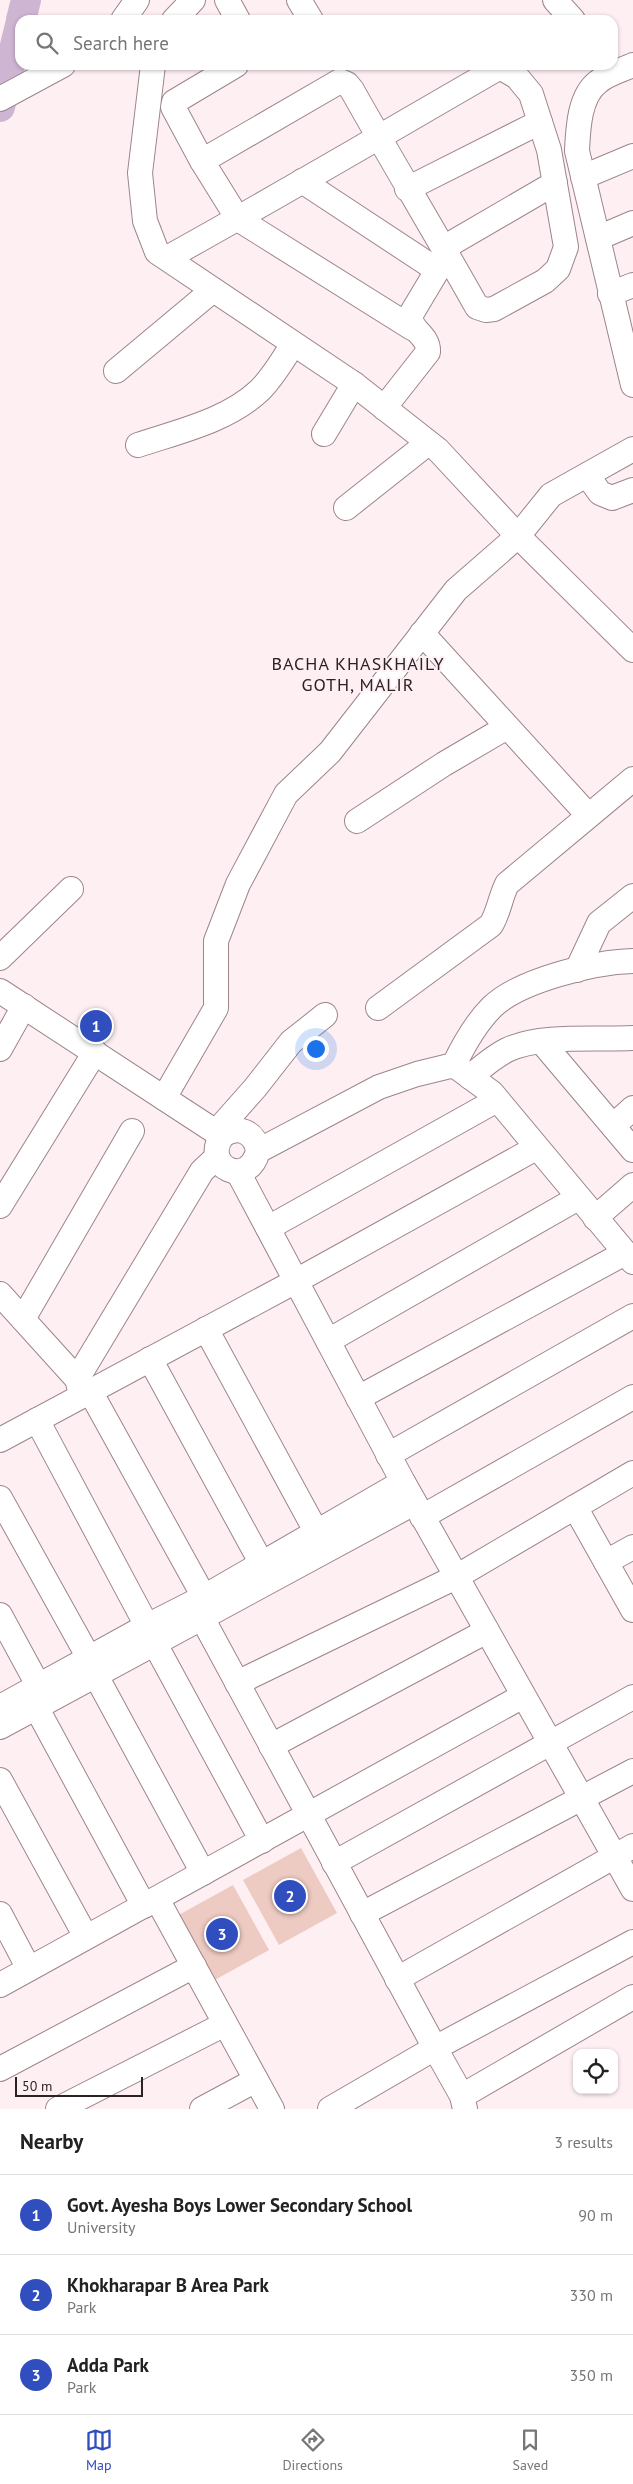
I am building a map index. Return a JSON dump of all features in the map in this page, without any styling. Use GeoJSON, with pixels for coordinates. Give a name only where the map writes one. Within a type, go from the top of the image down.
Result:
{"type":"FeatureCollection","features":[{"type":"Feature","properties":{"kind":"street"},"geometry":{"type":"LineString","coordinates":[[126,15],[137,0]]}},
{"type":"Feature","properties":{"kind":"street"},"geometry":{"type":"LineString","coordinates":[[179,15],[193,0]]}},
{"type":"Feature","properties":{"kind":"street"},"geometry":{"type":"LineString","coordinates":[[227,0],[235,15]]}},
{"type":"Feature","properties":{"kind":"street"},"geometry":{"type":"LineString","coordinates":[[299,0],[308,15]]}},
{"type":"Feature","properties":{"kind":"street"},"geometry":{"type":"LineString","coordinates":[[555,0],[568,15]]}},
{"type":"Feature","properties":{"kind":"street"},"geometry":{"type":"LineString","coordinates":[[0,99],[53,70]]}},
{"type":"Feature","properties":{"kind":"street"},"geometry":{"type":"LineString","coordinates":[[152,70],[140,173],[145,221],[156,252],[354,384],[428,443],[633,650]]}},
{"type":"Feature","properties":{"kind":"street"},"geometry":{"type":"LineString","coordinates":[[228,70],[174,102],[174,111],[238,219],[412,328],[424,338],[428,345],[428,352],[384,408]]}},
{"type":"Feature","properties":{"kind":"street"},"geometry":{"type":"LineString","coordinates":[[167,258],[495,70]]}},
{"type":"Feature","properties":{"kind":"street"},"geometry":{"type":"LineString","coordinates":[[342,74],[443,257],[477,307],[486,310],[504,304],[545,281],[558,269],[566,247],[549,150],[531,94],[517,77],[505,70]]}},
{"type":"Feature","properties":{"kind":"street"},"geometry":{"type":"LineString","coordinates":[[616,70],[597,82],[583,104],[578,127],[577,151],[610,294],[629,353],[633,385]]}},
{"type":"Feature","properties":{"kind":"street"},"geometry":{"type":"LineString","coordinates":[[202,161],[340,82],[342,74]]}},
{"type":"Feature","properties":{"kind":"street"},"geometry":{"type":"LineString","coordinates":[[407,189],[540,122]]}},
{"type":"Feature","properties":{"kind":"street"},"geometry":{"type":"LineString","coordinates":[[583,177],[633,156]]}},
{"type":"Feature","properties":{"kind":"street"},"geometry":{"type":"LineString","coordinates":[[302,181],[443,257]]}},
{"type":"Feature","properties":{"kind":"street"},"geometry":{"type":"LineString","coordinates":[[412,328],[410,316],[443,257],[555,183]]}},
{"type":"Feature","properties":{"kind":"street"},"geometry":{"type":"LineString","coordinates":[[598,238],[633,223]]}},
{"type":"Feature","properties":{"kind":"street"},"geometry":{"type":"LineString","coordinates":[[610,294],[633,285]]}},
{"type":"Feature","properties":{"kind":"street"},"geometry":{"type":"LineString","coordinates":[[116,372],[213,290]]}},
{"type":"Feature","properties":{"kind":"street"},"geometry":{"type":"LineString","coordinates":[[138,445],[216,419],[241,406],[260,390],[279,367],[293,344]]}},
{"type":"Feature","properties":{"kind":"street"},"geometry":{"type":"LineString","coordinates":[[324,434],[354,384]]}},
{"type":"Feature","properties":{"kind":"street"},"geometry":{"type":"LineString","coordinates":[[346,508],[428,443]]}},
{"type":"Feature","properties":{"kind":"street"},"geometry":{"type":"LineString","coordinates":[[164,1098],[216,1008],[216,941],[238,884],[286,794],[330,752],[456,590],[518,536],[551,495],[633,449]]}},
{"type":"Feature","properties":{"kind":"street"},"geometry":{"type":"LineString","coordinates":[[587,475],[600,493],[612,498],[633,490]]}},
{"type":"Feature","properties":{"kind":"street"},"geometry":{"type":"LineString","coordinates":[[422,633],[588,815]]}},
{"type":"Feature","properties":{"kind":"street"},"geometry":{"type":"LineString","coordinates":[[357,821],[444,764],[507,727]]}},
{"type":"Feature","properties":{"kind":"street"},"geometry":{"type":"LineString","coordinates":[[378,1008],[492,925],[496,916],[499,899],[507,884],[633,779]]}},
{"type":"Feature","properties":{"kind":"street"},"geometry":{"type":"LineString","coordinates":[[0,958],[71,889]]}},
{"type":"Feature","properties":{"kind":"street"},"geometry":{"type":"LineString","coordinates":[[577,970],[599,923],[633,896]]}},
{"type":"Feature","properties":{"kind":"street"},"geometry":{"type":"LineString","coordinates":[[462,1071],[467,1037],[492,1006],[514,992],[553,976],[611,961],[633,961]]}},
{"type":"Feature","properties":{"kind":"street"},"geometry":{"type":"LineString","coordinates":[[0,991],[164,1098],[218,1141],[225,1168],[238,1172],[251,1166],[258,1151],[379,1087],[417,1074],[462,1071],[509,1049],[541,1041],[633,1038]]}},
{"type":"Feature","properties":{"kind":"street"},"geometry":{"type":"LineString","coordinates":[[0,1049],[24,1006]]}},
{"type":"Feature","properties":{"kind":"street"},"geometry":{"type":"LineString","coordinates":[[83,1389],[218,1141],[255,1088],[291,1042],[325,1015]]}},
{"type":"Feature","properties":{"kind":"street"},"geometry":{"type":"LineString","coordinates":[[541,1041],[633,1150]]}},
{"type":"Feature","properties":{"kind":"street"},"geometry":{"type":"LineString","coordinates":[[0,1206],[95,1052]]}},
{"type":"Feature","properties":{"kind":"street"},"geometry":{"type":"LineString","coordinates":[[358,1398],[629,1257],[536,1148],[498,1100],[462,1071]]}},
{"type":"Feature","properties":{"kind":"street"},"geometry":{"type":"LineString","coordinates":[[268,1228],[498,1100]]}},
{"type":"Feature","properties":{"kind":"street"},"geometry":{"type":"LineString","coordinates":[[613,1126],[633,1108]]}},
{"type":"Feature","properties":{"kind":"street"},"geometry":{"type":"LineString","coordinates":[[218,1141],[228,1132],[242,1130],[253,1137],[258,1151]]}},
{"type":"Feature","properties":{"kind":"street"},"geometry":{"type":"LineString","coordinates":[[23,1319],[132,1131]]}},
{"type":"Feature","properties":{"kind":"street"},"geometry":{"type":"LineString","coordinates":[[0,1440],[37,1420],[83,1389],[150,1359],[536,1148]]}},
{"type":"Feature","properties":{"kind":"street"},"geometry":{"type":"LineString","coordinates":[[238,1172],[388,1455],[523,1696],[582,1799],[624,1851],[633,1889]]}},
{"type":"Feature","properties":{"kind":"street"},"geometry":{"type":"LineString","coordinates":[[595,1218],[633,1185]]}},
{"type":"Feature","properties":{"kind":"street"},"geometry":{"type":"LineString","coordinates":[[328,1341],[578,1198]]}},
{"type":"Feature","properties":{"kind":"street"},"geometry":{"type":"LineString","coordinates":[[0,1294],[83,1389],[200,1606],[237,1683],[436,2048],[461,2104],[633,1997]]}},
{"type":"Feature","properties":{"kind":"street"},"geometry":{"type":"LineString","coordinates":[[388,1455],[633,1316]]}},
{"type":"Feature","properties":{"kind":"street"},"geometry":{"type":"LineString","coordinates":[[206,1329],[317,1533]]}},
{"type":"Feature","properties":{"kind":"street"},"geometry":{"type":"LineString","coordinates":[[150,1359],[262,1564]]}},
{"type":"Feature","properties":{"kind":"street"},"geometry":{"type":"LineString","coordinates":[[200,1606],[418,1510],[633,1397]]}},
{"type":"Feature","properties":{"kind":"street"},"geometry":{"type":"LineString","coordinates":[[37,1420],[262,1841]]}},
{"type":"Feature","properties":{"kind":"street"},"geometry":{"type":"LineString","coordinates":[[237,1683],[456,1577],[633,1473]]}},
{"type":"Feature","properties":{"kind":"street"},"geometry":{"type":"LineString","coordinates":[[0,1707],[34,1695],[151,1634],[200,1606],[262,1564],[403,1482]]}},
{"type":"Feature","properties":{"kind":"street"},"geometry":{"type":"LineString","coordinates":[[0,1498],[203,1873]]}},
{"type":"Feature","properties":{"kind":"street"},"geometry":{"type":"LineString","coordinates":[[575,1507],[633,1610]]}},
{"type":"Feature","properties":{"kind":"street"},"geometry":{"type":"LineString","coordinates":[[606,1562],[633,1547]]}},
{"type":"Feature","properties":{"kind":"street"},"geometry":{"type":"LineString","coordinates":[[0,1615],[34,1695],[151,1902],[194,1966],[272,2109]]}},
{"type":"Feature","properties":{"kind":"street"},"geometry":{"type":"LineString","coordinates":[[271,1746],[487,1631]]}},
{"type":"Feature","properties":{"kind":"street"},"geometry":{"type":"LineString","coordinates":[[0,1727],[34,1695]]}},
{"type":"Feature","properties":{"kind":"street"},"geometry":{"type":"LineString","coordinates":[[0,1985],[523,1696]]}},
{"type":"Feature","properties":{"kind":"street"},"geometry":{"type":"LineString","coordinates":[[334,1863],[633,1697]]}},
{"type":"Feature","properties":{"kind":"street"},"geometry":{"type":"LineString","coordinates":[[362,1914],[633,1771]]}},
{"type":"Feature","properties":{"kind":"street"},"geometry":{"type":"LineString","coordinates":[[0,1780],[86,1938]]}},
{"type":"Feature","properties":{"kind":"street"},"geometry":{"type":"LineString","coordinates":[[397,1978],[624,1851]]}},
{"type":"Feature","properties":{"kind":"street"},"geometry":{"type":"LineString","coordinates":[[0,1914],[29,1969]]}},
{"type":"Feature","properties":{"kind":"street"},"geometry":{"type":"LineString","coordinates":[[330,2109],[436,2048],[633,1942]]}},
{"type":"Feature","properties":{"kind":"street"},"geometry":{"type":"LineString","coordinates":[[0,2069],[194,1966]]}},
{"type":"Feature","properties":{"kind":"street"},"geometry":{"type":"LineString","coordinates":[[58,2109],[225,2024]]}},
{"type":"Feature","properties":{"kind":"street"},"geometry":{"type":"LineString","coordinates":[[202,2109],[256,2080]]}},
{"type":"Feature","properties":{"kind":"shaded area"},"geometry":{"type":"Polygon","coordinates":[[[301,1848],[337,1913],[279,1945],[243,1880],[301,1848]]]}},
{"type":"Feature","properties":{"kind":"shaded area"},"geometry":{"type":"Polygon","coordinates":[[[233,1885],[269,1950],[211,1982],[175,1917],[233,1885]]]}},
{"type":"Feature","properties":{"kind":"waterway"},"geometry":{"type":"LineString","coordinates":[[22,15],[26,0]]}},
{"type":"Feature","properties":{"kind":"waterway"},"geometry":{"type":"LineString","coordinates":[[0,107],[15,46]]}},
{"type":"Feature","properties":{"kind":"place","name":"Govt. Ayesha Boys Lower Secondary School"},"geometry":{"type":"Point","coordinates":[96,1026]}},
{"type":"Feature","properties":{"kind":"place","name":"Khokharapar B Area Park"},"geometry":{"type":"Point","coordinates":[290,1896]}},
{"type":"Feature","properties":{"kind":"place","name":"Adda Park"},"geometry":{"type":"Point","coordinates":[222,1934]}},
{"type":"Feature","properties":{"kind":"district","name":"BACHA KHASKHAILY GOTH, MALIR"},"geometry":{"type":"Point","coordinates":[358,673]}}]}
